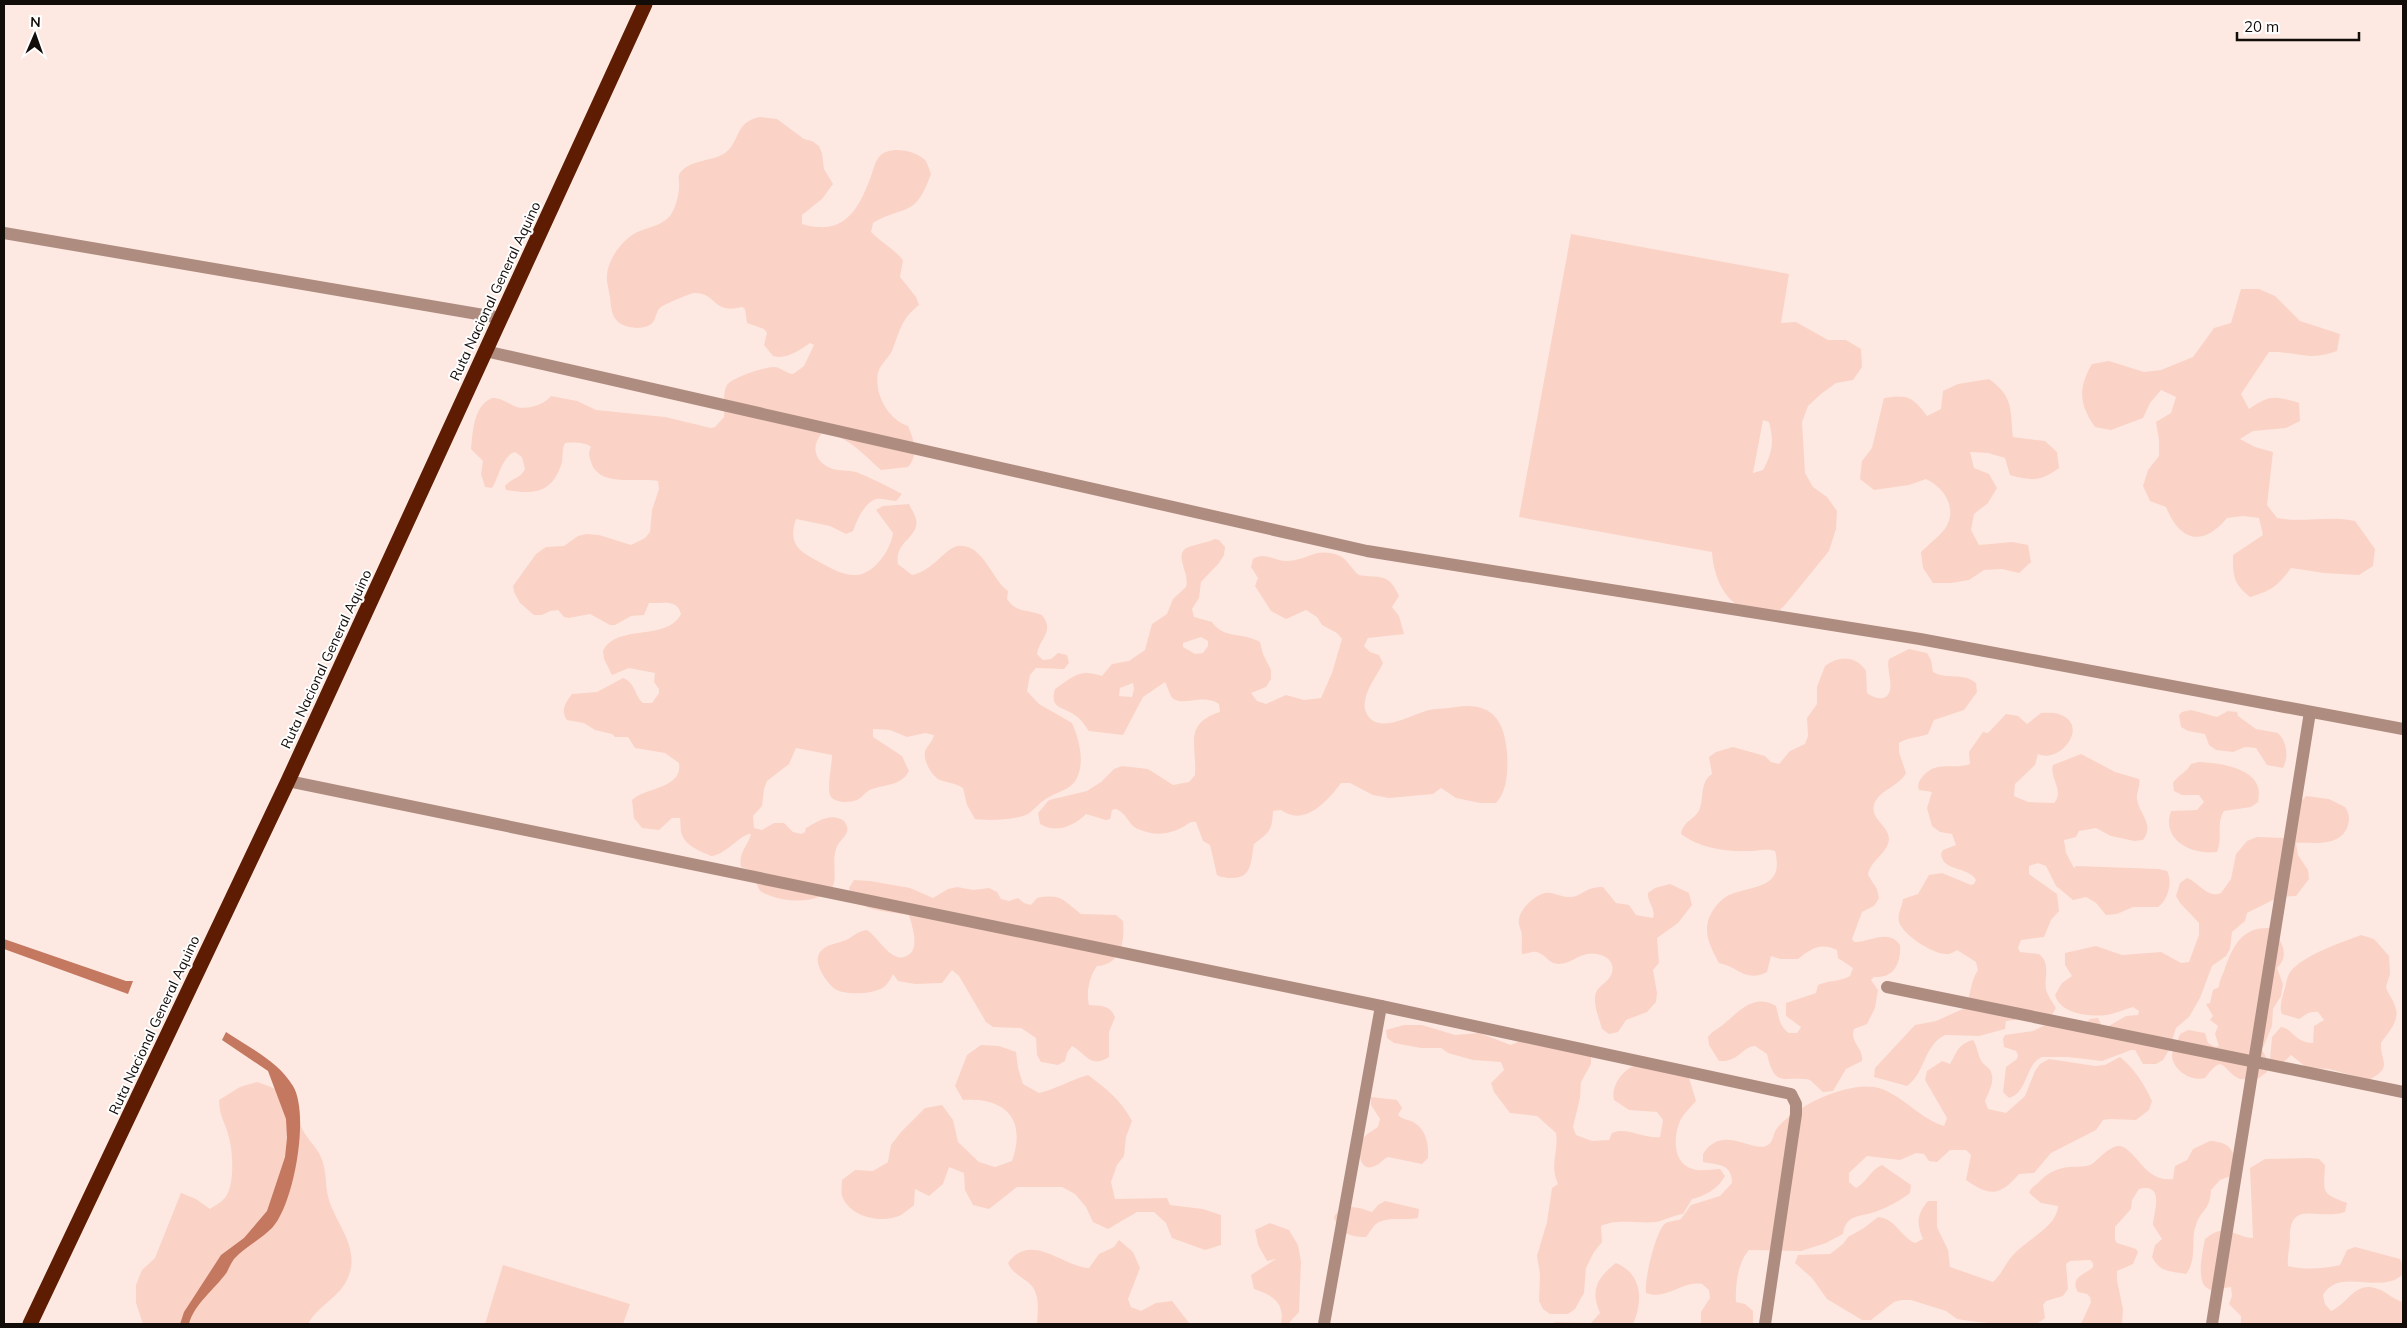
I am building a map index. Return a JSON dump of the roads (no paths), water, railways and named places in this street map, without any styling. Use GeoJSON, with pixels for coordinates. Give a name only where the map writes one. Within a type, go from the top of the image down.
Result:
{"type":"FeatureCollection","features":[{"type":"Feature","properties":{"kind":"highway","name":"Ruta Nacional General Aquino"},"geometry":{"type":"LineString","coordinates":[[30,1324],[288,781],[645,4]]}},
{"type":"Feature","properties":{"kind":"street"},"geometry":{"type":"LineString","coordinates":[[4,233],[500,318]]}},
{"type":"Feature","properties":{"kind":"street"},"geometry":{"type":"LineString","coordinates":[[485,351],[1367,551],[1920,639],[2403,730]]}},
{"type":"Feature","properties":{"kind":"street"},"geometry":{"type":"LineString","coordinates":[[2212,1324],[2310,712]]}},
{"type":"Feature","properties":{"kind":"street"},"geometry":{"type":"LineString","coordinates":[[288,781],[1381,1006],[1791,1094],[1796,1104],[1796,1114],[1765,1324]]}},
{"type":"Feature","properties":{"kind":"street"},"geometry":{"type":"LineString","coordinates":[[1887,987],[2403,1092]]}},
{"type":"Feature","properties":{"kind":"street"},"geometry":{"type":"LineString","coordinates":[[1324,1324],[1381,1006]]}}]}
